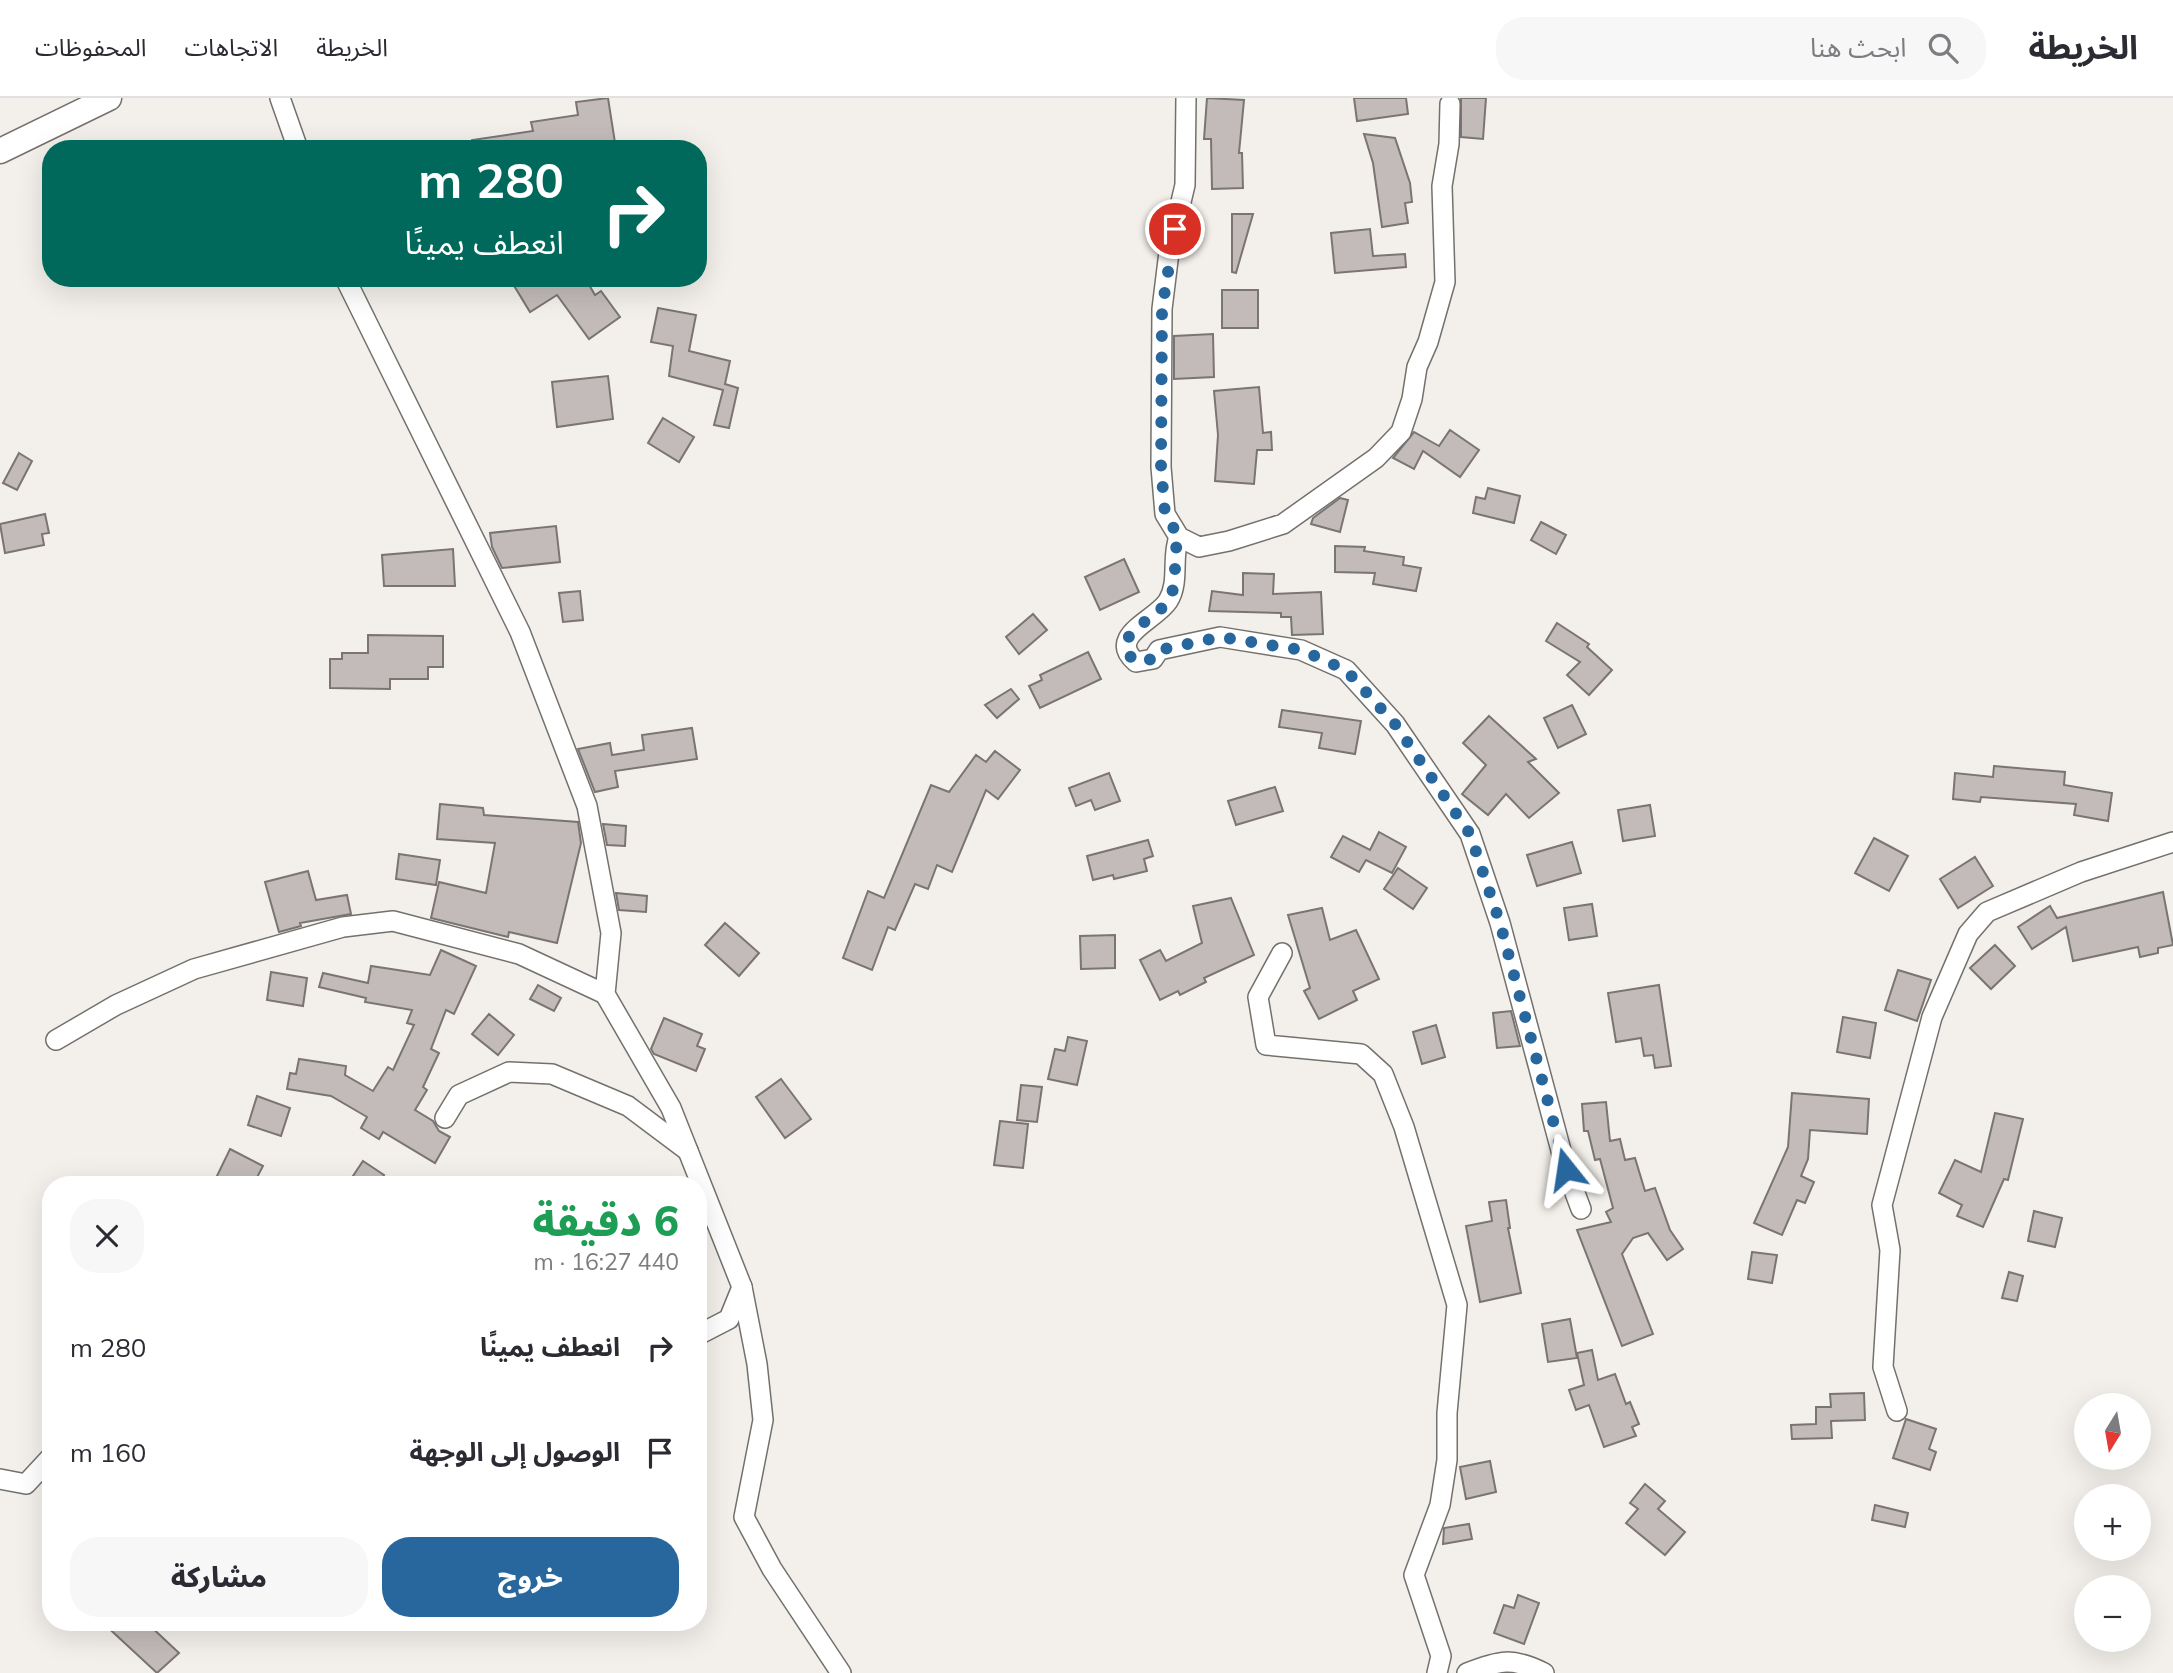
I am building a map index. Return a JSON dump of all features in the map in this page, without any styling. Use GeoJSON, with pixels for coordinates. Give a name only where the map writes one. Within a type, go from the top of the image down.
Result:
{"type":"FeatureCollection","features":[{"type":"Feature","properties":{"kind":"main road"},"geometry":{"type":"LineString","coordinates":[[0,151],[109,98]]}},
{"type":"Feature","properties":{"kind":"street"},"geometry":{"type":"LineString","coordinates":[[281,98],[295,140]]}},
{"type":"Feature","properties":{"kind":"street"},"geometry":{"type":"LineString","coordinates":[[1186,98],[1185,185],[1169,252],[1162,309],[1161,467],[1165,514],[1179,537],[1199,547],[1229,541],[1283,524],[1376,458],[1401,432],[1412,399],[1417,367],[1429,342],[1445,282],[1442,186],[1450,104]]}},
{"type":"Feature","properties":{"kind":"street"},"geometry":{"type":"LineString","coordinates":[[349,287],[520,632],[587,806],[611,933],[605,994]]}},
{"type":"Feature","properties":{"kind":"street"},"geometry":{"type":"LineString","coordinates":[[1179,537],[1174,551],[1177,569],[1168,600],[1128,636],[1125,647],[1128,656],[1136,662],[1153,659],[1159,650],[1220,637],[1301,650],[1346,670],[1395,724],[1470,834],[1500,923],[1566,1169],[1581,1209]]}},
{"type":"Feature","properties":{"kind":"street"},"geometry":{"type":"LineString","coordinates":[[1897,1411],[1883,1367],[1890,1250],[1882,1205],[1932,1017],[1968,934],[1987,912],[2081,872],[2173,842]]}},
{"type":"Feature","properties":{"kind":"street"},"geometry":{"type":"LineString","coordinates":[[56,1040],[116,1005],[194,969],[343,926],[393,921],[519,954],[605,994],[671,1108],[699,1176]]}},
{"type":"Feature","properties":{"kind":"street"},"geometry":{"type":"LineString","coordinates":[[1282,953],[1258,998],[1266,1045],[1361,1054],[1383,1074],[1404,1127],[1457,1305],[1447,1413],[1447,1460],[1440,1505],[1414,1575],[1441,1656],[1437,1673]]}},
{"type":"Feature","properties":{"kind":"street"},"geometry":{"type":"LineString","coordinates":[[445,1118],[459,1095],[509,1072],[552,1074],[628,1106],[689,1152]]}},
{"type":"Feature","properties":{"kind":"street"},"geometry":{"type":"LineString","coordinates":[[707,1197],[743,1287],[757,1364],[763,1420],[744,1517],[772,1569],[841,1673]]}},
{"type":"Feature","properties":{"kind":"street"},"geometry":{"type":"LineString","coordinates":[[707,1330],[729,1319],[743,1287]]}},
{"type":"Feature","properties":{"kind":"street"},"geometry":{"type":"LineString","coordinates":[[0,1479],[26,1484],[42,1467]]}},
{"type":"Feature","properties":{"kind":"street"},"geometry":{"type":"LineString","coordinates":[[1466,1673],[1485,1665],[1520,1661],[1544,1673]]}},
{"type":"Feature","properties":{"kind":"building"},"geometry":{"type":"Polygon","coordinates":[[[608,98],[615,140],[472,140],[533,131],[531,122],[578,115],[576,102],[608,98]]]}},
{"type":"Feature","properties":{"kind":"building"},"geometry":{"type":"Polygon","coordinates":[[[1207,98],[1244,100],[1239,153],[1242,153],[1243,188],[1212,189],[1211,139],[1204,139],[1207,98]]]}},
{"type":"Feature","properties":{"kind":"building"},"geometry":{"type":"Polygon","coordinates":[[[1354,98],[1406,98],[1408,114],[1357,121],[1354,98]]]}},
{"type":"Feature","properties":{"kind":"building"},"geometry":{"type":"Polygon","coordinates":[[[1461,98],[1486,98],[1483,139],[1461,137],[1461,98]]]}},
{"type":"Feature","properties":{"kind":"building"},"geometry":{"type":"Polygon","coordinates":[[[1364,134],[1395,138],[1410,183],[1412,202],[1405,203],[1408,223],[1382,227],[1373,163],[1364,134]]]}},
{"type":"Feature","properties":{"kind":"building"},"geometry":{"type":"Polygon","coordinates":[[[1232,214],[1253,214],[1236,273],[1232,272],[1232,214]]]}},
{"type":"Feature","properties":{"kind":"building"},"geometry":{"type":"Polygon","coordinates":[[[1370,229],[1373,256],[1405,254],[1406,267],[1335,273],[1331,233],[1370,229]]]}},
{"type":"Feature","properties":{"kind":"building"},"geometry":{"type":"Polygon","coordinates":[[[515,287],[590,287],[595,295],[601,291],[620,317],[589,339],[557,295],[530,312],[515,287]]]}},
{"type":"Feature","properties":{"kind":"building"},"geometry":{"type":"Polygon","coordinates":[[[1222,290],[1258,290],[1258,328],[1222,328],[1222,290]]]}},
{"type":"Feature","properties":{"kind":"building"},"geometry":{"type":"Polygon","coordinates":[[[658,308],[696,315],[689,351],[730,361],[725,384],[738,388],[729,428],[714,425],[723,390],[669,376],[673,346],[651,342],[658,308]]]}},
{"type":"Feature","properties":{"kind":"building"},"geometry":{"type":"Polygon","coordinates":[[[1213,334],[1214,377],[1174,379],[1174,336],[1213,334]]]}},
{"type":"Feature","properties":{"kind":"building"},"geometry":{"type":"Polygon","coordinates":[[[608,376],[613,419],[557,427],[552,382],[608,376]]]}},
{"type":"Feature","properties":{"kind":"building"},"geometry":{"type":"Polygon","coordinates":[[[1259,387],[1263,433],[1271,432],[1272,450],[1257,450],[1254,484],[1215,481],[1218,435],[1214,391],[1259,387]]]}},
{"type":"Feature","properties":{"kind":"building"},"geometry":{"type":"Polygon","coordinates":[[[663,418],[694,437],[679,462],[648,443],[663,418]]]}},
{"type":"Feature","properties":{"kind":"building"},"geometry":{"type":"Polygon","coordinates":[[[1450,430],[1479,450],[1460,477],[1423,451],[1414,469],[1393,458],[1414,432],[1439,446],[1450,430]]]}},
{"type":"Feature","properties":{"kind":"building"},"geometry":{"type":"Polygon","coordinates":[[[19,453],[32,461],[17,490],[3,483],[19,453]]]}},
{"type":"Feature","properties":{"kind":"building"},"geometry":{"type":"Polygon","coordinates":[[[1488,488],[1520,496],[1514,523],[1473,513],[1476,497],[1485,499],[1488,488]]]}},
{"type":"Feature","properties":{"kind":"building"},"geometry":{"type":"Polygon","coordinates":[[[1340,498],[1348,500],[1340,532],[1311,524],[1313,518],[1340,498]]]}},
{"type":"Feature","properties":{"kind":"building"},"geometry":{"type":"Polygon","coordinates":[[[45,514],[49,533],[42,534],[44,545],[5,553],[0,524],[45,514]]]}},
{"type":"Feature","properties":{"kind":"building"},"geometry":{"type":"Polygon","coordinates":[[[1541,522],[1566,535],[1556,554],[1531,540],[1541,522]]]}},
{"type":"Feature","properties":{"kind":"building"},"geometry":{"type":"Polygon","coordinates":[[[556,526],[560,562],[502,568],[492,547],[490,533],[556,526]]]}},
{"type":"Feature","properties":{"kind":"building"},"geometry":{"type":"Polygon","coordinates":[[[1335,546],[1365,547],[1364,551],[1404,557],[1403,565],[1421,568],[1416,591],[1373,584],[1375,573],[1335,572],[1335,546]]]}},
{"type":"Feature","properties":{"kind":"building"},"geometry":{"type":"Polygon","coordinates":[[[453,549],[455,586],[384,586],[382,555],[453,549]]]}},
{"type":"Feature","properties":{"kind":"building"},"geometry":{"type":"Polygon","coordinates":[[[1124,559],[1139,592],[1100,610],[1085,577],[1124,559]]]}},
{"type":"Feature","properties":{"kind":"building"},"geometry":{"type":"Polygon","coordinates":[[[1243,573],[1274,574],[1273,594],[1321,592],[1323,634],[1292,635],[1291,617],[1281,617],[1281,613],[1209,611],[1212,591],[1243,595],[1243,573]]]}},
{"type":"Feature","properties":{"kind":"building"},"geometry":{"type":"Polygon","coordinates":[[[580,591],[583,620],[563,622],[559,593],[580,591]]]}},
{"type":"Feature","properties":{"kind":"building"},"geometry":{"type":"Polygon","coordinates":[[[1033,614],[1047,630],[1019,654],[1006,637],[1033,614]]]}},
{"type":"Feature","properties":{"kind":"building"},"geometry":{"type":"Polygon","coordinates":[[[1557,623],[1589,644],[1587,647],[1612,670],[1589,695],[1567,675],[1580,662],[1546,641],[1557,623]]]}},
{"type":"Feature","properties":{"kind":"building"},"geometry":{"type":"Polygon","coordinates":[[[368,635],[443,636],[443,667],[428,667],[428,679],[390,679],[390,689],[330,688],[330,659],[342,659],[342,653],[368,653],[368,635]]]}},
{"type":"Feature","properties":{"kind":"building"},"geometry":{"type":"Polygon","coordinates":[[[1088,652],[1101,679],[1040,708],[1029,686],[1042,680],[1040,675],[1088,652]]]}},
{"type":"Feature","properties":{"kind":"building"},"geometry":{"type":"Polygon","coordinates":[[[1011,689],[1019,699],[997,718],[985,705],[1011,689]]]}},
{"type":"Feature","properties":{"kind":"building"},"geometry":{"type":"Polygon","coordinates":[[[1572,705],[1586,734],[1558,748],[1544,718],[1572,705]]]}},
{"type":"Feature","properties":{"kind":"building"},"geometry":{"type":"Polygon","coordinates":[[[1282,710],[1361,721],[1355,754],[1319,748],[1322,733],[1279,727],[1282,710]]]}},
{"type":"Feature","properties":{"kind":"building"},"geometry":{"type":"Polygon","coordinates":[[[1489,716],[1536,759],[1528,762],[1559,793],[1529,818],[1506,794],[1488,815],[1462,794],[1486,765],[1463,743],[1489,716]]]}},
{"type":"Feature","properties":{"kind":"building"},"geometry":{"type":"Polygon","coordinates":[[[692,728],[697,759],[615,771],[618,787],[595,792],[578,749],[610,743],[612,755],[644,750],[642,735],[692,728]]]}},
{"type":"Feature","properties":{"kind":"building"},"geometry":{"type":"Polygon","coordinates":[[[995,751],[1020,770],[998,799],[986,790],[952,872],[937,865],[928,889],[915,884],[895,930],[888,927],[872,970],[843,958],[868,891],[884,898],[931,785],[949,792],[976,755],[986,762],[995,751]]]}},
{"type":"Feature","properties":{"kind":"building"},"geometry":{"type":"Polygon","coordinates":[[[1994,766],[2065,772],[2064,785],[2112,793],[2108,821],[2074,815],[2076,804],[1981,797],[1980,802],[1953,799],[1955,773],[1993,777],[1994,766]]]}},
{"type":"Feature","properties":{"kind":"building"},"geometry":{"type":"Polygon","coordinates":[[[1109,773],[1120,801],[1095,810],[1091,800],[1076,806],[1069,788],[1109,773]]]}},
{"type":"Feature","properties":{"kind":"building"},"geometry":{"type":"Polygon","coordinates":[[[1275,787],[1283,811],[1236,825],[1228,801],[1275,787]]]}},
{"type":"Feature","properties":{"kind":"building"},"geometry":{"type":"Polygon","coordinates":[[[440,804],[483,808],[484,815],[578,822],[581,843],[557,943],[509,932],[508,937],[431,918],[439,882],[486,893],[495,843],[437,839],[440,804]]]}},
{"type":"Feature","properties":{"kind":"building"},"geometry":{"type":"Polygon","coordinates":[[[1650,805],[1655,836],[1623,841],[1618,810],[1650,805]]]}},
{"type":"Feature","properties":{"kind":"building"},"geometry":{"type":"Polygon","coordinates":[[[603,824],[626,826],[625,846],[607,845],[603,824]]]}},
{"type":"Feature","properties":{"kind":"building"},"geometry":{"type":"Polygon","coordinates":[[[1379,832],[1406,847],[1392,873],[1366,860],[1359,872],[1331,857],[1343,836],[1370,850],[1379,832]]]}},
{"type":"Feature","properties":{"kind":"building"},"geometry":{"type":"Polygon","coordinates":[[[1874,838],[1908,856],[1889,891],[1855,873],[1874,838]]]}},
{"type":"Feature","properties":{"kind":"building"},"geometry":{"type":"Polygon","coordinates":[[[1148,840],[1153,856],[1144,859],[1147,871],[1114,879],[1113,875],[1093,880],[1087,856],[1148,840]]]}},
{"type":"Feature","properties":{"kind":"building"},"geometry":{"type":"Polygon","coordinates":[[[1572,842],[1581,873],[1537,886],[1527,855],[1572,842]]]}},
{"type":"Feature","properties":{"kind":"building"},"geometry":{"type":"Polygon","coordinates":[[[399,854],[440,860],[436,885],[396,879],[399,854]]]}},
{"type":"Feature","properties":{"kind":"building"},"geometry":{"type":"Polygon","coordinates":[[[1975,857],[1993,886],[1958,908],[1940,879],[1975,857]]]}},
{"type":"Feature","properties":{"kind":"building"},"geometry":{"type":"Polygon","coordinates":[[[1398,868],[1427,888],[1413,909],[1384,889],[1398,868]]]}},
{"type":"Feature","properties":{"kind":"building"},"geometry":{"type":"Polygon","coordinates":[[[308,871],[316,900],[347,895],[351,914],[300,923],[301,926],[279,932],[265,882],[308,871]]]}},
{"type":"Feature","properties":{"kind":"building"},"geometry":{"type":"Polygon","coordinates":[[[2163,892],[2173,945],[2158,948],[2158,953],[2140,957],[2138,947],[2073,961],[2066,927],[2032,949],[2018,927],[2050,906],[2057,918],[2163,892]]]}},
{"type":"Feature","properties":{"kind":"building"},"geometry":{"type":"Polygon","coordinates":[[[616,893],[647,896],[646,912],[619,910],[616,893]]]}},
{"type":"Feature","properties":{"kind":"building"},"geometry":{"type":"Polygon","coordinates":[[[1231,898],[1254,955],[1204,978],[1206,982],[1180,995],[1178,991],[1160,1000],[1140,960],[1160,950],[1166,961],[1202,943],[1193,906],[1231,898]]]}},
{"type":"Feature","properties":{"kind":"building"},"geometry":{"type":"Polygon","coordinates":[[[1592,904],[1597,936],[1569,940],[1564,908],[1592,904]]]}},
{"type":"Feature","properties":{"kind":"building"},"geometry":{"type":"Polygon","coordinates":[[[1322,908],[1330,940],[1356,930],[1379,979],[1353,991],[1357,1000],[1319,1019],[1304,991],[1310,988],[1288,915],[1322,908]]]}},
{"type":"Feature","properties":{"kind":"building"},"geometry":{"type":"Polygon","coordinates":[[[725,923],[759,953],[739,976],[705,945],[725,923]]]}},
{"type":"Feature","properties":{"kind":"building"},"geometry":{"type":"Polygon","coordinates":[[[1115,935],[1115,968],[1081,969],[1080,936],[1115,935]]]}},
{"type":"Feature","properties":{"kind":"building"},"geometry":{"type":"Polygon","coordinates":[[[1995,945],[2015,966],[1991,989],[1970,968],[1995,945]]]}},
{"type":"Feature","properties":{"kind":"building"},"geometry":{"type":"Polygon","coordinates":[[[441,950],[476,966],[454,1014],[446,1010],[431,1049],[439,1053],[423,1087],[427,1090],[415,1110],[433,1121],[439,1131],[450,1137],[435,1163],[383,1132],[379,1139],[361,1128],[367,1117],[331,1096],[287,1089],[290,1073],[296,1074],[299,1059],[346,1066],[345,1075],[373,1091],[388,1067],[393,1070],[414,1025],[407,1023],[412,1010],[365,1002],[366,998],[319,987],[323,973],[368,983],[371,966],[430,975],[441,950]]]}},
{"type":"Feature","properties":{"kind":"building"},"geometry":{"type":"Polygon","coordinates":[[[1898,970],[1931,980],[1917,1021],[1885,1010],[1898,970]]]}},
{"type":"Feature","properties":{"kind":"building"},"geometry":{"type":"Polygon","coordinates":[[[271,972],[307,978],[303,1006],[267,1000],[271,972]]]}},
{"type":"Feature","properties":{"kind":"building"},"geometry":{"type":"Polygon","coordinates":[[[538,985],[561,998],[554,1011],[530,999],[538,985]]]}},
{"type":"Feature","properties":{"kind":"building"},"geometry":{"type":"Polygon","coordinates":[[[1659,985],[1671,1066],[1655,1068],[1653,1055],[1644,1056],[1641,1038],[1616,1042],[1608,993],[1659,985]]]}},
{"type":"Feature","properties":{"kind":"building"},"geometry":{"type":"Polygon","coordinates":[[[1511,1011],[1520,1046],[1497,1048],[1493,1013],[1511,1011]]]}},
{"type":"Feature","properties":{"kind":"building"},"geometry":{"type":"Polygon","coordinates":[[[489,1014],[514,1035],[498,1055],[472,1034],[489,1014]]]}},
{"type":"Feature","properties":{"kind":"building"},"geometry":{"type":"Polygon","coordinates":[[[1843,1017],[1876,1023],[1870,1058],[1837,1052],[1843,1017]]]}},
{"type":"Feature","properties":{"kind":"building"},"geometry":{"type":"Polygon","coordinates":[[[664,1018],[702,1034],[697,1046],[705,1049],[696,1071],[654,1054],[651,1049],[664,1018]]]}},
{"type":"Feature","properties":{"kind":"building"},"geometry":{"type":"Polygon","coordinates":[[[1436,1025],[1445,1057],[1422,1064],[1413,1032],[1436,1025]]]}},
{"type":"Feature","properties":{"kind":"building"},"geometry":{"type":"Polygon","coordinates":[[[1068,1037],[1087,1041],[1077,1085],[1048,1079],[1055,1049],[1065,1051],[1068,1037]]]}},
{"type":"Feature","properties":{"kind":"building"},"geometry":{"type":"Polygon","coordinates":[[[781,1079],[811,1119],[785,1138],[756,1097],[781,1079]]]}},
{"type":"Feature","properties":{"kind":"building"},"geometry":{"type":"Polygon","coordinates":[[[1021,1085],[1042,1087],[1037,1122],[1017,1120],[1021,1085]]]}},
{"type":"Feature","properties":{"kind":"building"},"geometry":{"type":"Polygon","coordinates":[[[1792,1093],[1869,1099],[1867,1134],[1810,1130],[1808,1159],[1801,1176],[1814,1182],[1805,1203],[1797,1200],[1782,1235],[1754,1223],[1788,1147],[1792,1093]]]}},
{"type":"Feature","properties":{"kind":"building"},"geometry":{"type":"Polygon","coordinates":[[[257,1096],[290,1108],[281,1136],[248,1125],[257,1096]]]}},
{"type":"Feature","properties":{"kind":"building"},"geometry":{"type":"Polygon","coordinates":[[[1606,1102],[1610,1141],[1620,1139],[1625,1160],[1635,1158],[1645,1191],[1655,1188],[1670,1230],[1683,1249],[1667,1260],[1648,1233],[1633,1238],[1622,1254],[1653,1334],[1622,1346],[1577,1230],[1611,1222],[1606,1212],[1613,1208],[1600,1159],[1595,1160],[1588,1131],[1584,1131],[1582,1104],[1606,1102]]]}},
{"type":"Feature","properties":{"kind":"building"},"geometry":{"type":"Polygon","coordinates":[[[1995,1113],[2023,1119],[2008,1180],[2004,1179],[1983,1227],[1957,1216],[1962,1205],[1939,1193],[1955,1160],[1981,1172],[1995,1113]]]}},
{"type":"Feature","properties":{"kind":"building"},"geometry":{"type":"Polygon","coordinates":[[[1000,1121],[1028,1124],[1023,1168],[994,1165],[1000,1121]]]}},
{"type":"Feature","properties":{"kind":"building"},"geometry":{"type":"Polygon","coordinates":[[[230,1149],[263,1166],[258,1176],[217,1176],[230,1149]]]}},
{"type":"Feature","properties":{"kind":"building"},"geometry":{"type":"Polygon","coordinates":[[[363,1161],[384,1175],[383,1176],[353,1176],[363,1161]]]}},
{"type":"Feature","properties":{"kind":"building"},"geometry":{"type":"Polygon","coordinates":[[[1506,1200],[1508,1228],[1521,1293],[1480,1302],[1466,1226],[1492,1221],[1489,1202],[1506,1200]]]}},
{"type":"Feature","properties":{"kind":"building"},"geometry":{"type":"Polygon","coordinates":[[[2034,1211],[2062,1218],[2055,1247],[2028,1241],[2034,1211]]]}},
{"type":"Feature","properties":{"kind":"building"},"geometry":{"type":"Polygon","coordinates":[[[1752,1252],[1777,1255],[1772,1283],[1748,1279],[1752,1252]]]}},
{"type":"Feature","properties":{"kind":"building"},"geometry":{"type":"Polygon","coordinates":[[[2009,1272],[2023,1276],[2017,1301],[2002,1298],[2009,1272]]]}},
{"type":"Feature","properties":{"kind":"building"},"geometry":{"type":"Polygon","coordinates":[[[1570,1319],[1577,1358],[1548,1362],[1542,1324],[1570,1319]]]}},
{"type":"Feature","properties":{"kind":"building"},"geometry":{"type":"Polygon","coordinates":[[[1592,1350],[1598,1380],[1615,1374],[1626,1404],[1630,1402],[1639,1424],[1632,1427],[1636,1436],[1604,1447],[1589,1405],[1576,1410],[1569,1390],[1584,1385],[1577,1353],[1592,1350]]]}},
{"type":"Feature","properties":{"kind":"building"},"geometry":{"type":"Polygon","coordinates":[[[1864,1393],[1865,1420],[1831,1421],[1832,1438],[1792,1439],[1791,1425],[1816,1424],[1816,1407],[1831,1407],[1830,1394],[1864,1393]]]}},
{"type":"Feature","properties":{"kind":"building"},"geometry":{"type":"Polygon","coordinates":[[[1906,1419],[1936,1429],[1929,1449],[1936,1452],[1930,1470],[1893,1458],[1906,1419]]]}},
{"type":"Feature","properties":{"kind":"building"},"geometry":{"type":"Polygon","coordinates":[[[1490,1461],[1496,1492],[1466,1499],[1460,1467],[1490,1461]]]}},
{"type":"Feature","properties":{"kind":"building"},"geometry":{"type":"Polygon","coordinates":[[[1645,1484],[1665,1501],[1658,1509],[1685,1532],[1665,1555],[1626,1523],[1638,1509],[1630,1503],[1645,1484]]]}},
{"type":"Feature","properties":{"kind":"building"},"geometry":{"type":"Polygon","coordinates":[[[1875,1505],[1908,1513],[1905,1527],[1872,1520],[1875,1505]]]}},
{"type":"Feature","properties":{"kind":"building"},"geometry":{"type":"Polygon","coordinates":[[[1469,1524],[1472,1539],[1443,1544],[1444,1528],[1469,1524]]]}},
{"type":"Feature","properties":{"kind":"building"},"geometry":{"type":"Polygon","coordinates":[[[1518,1595],[1539,1603],[1524,1644],[1494,1633],[1504,1605],[1514,1608],[1518,1595]]]}},
{"type":"Feature","properties":{"kind":"building"},"geometry":{"type":"Polygon","coordinates":[[[112,1631],[156,1631],[179,1653],[157,1673],[112,1631]]]}},
{"type":"Feature","properties":{"kind":"route"},"geometry":{"type":"LineString","coordinates":[[1175,229],[1169,252],[1162,309],[1160,439],[1165,514],[1179,537],[1174,551],[1177,569],[1168,600],[1128,636],[1125,647],[1128,656],[1136,662],[1153,659],[1159,650],[1220,637],[1301,650],[1346,670],[1395,724],[1470,834],[1500,923],[1566,1169]]}}]}
